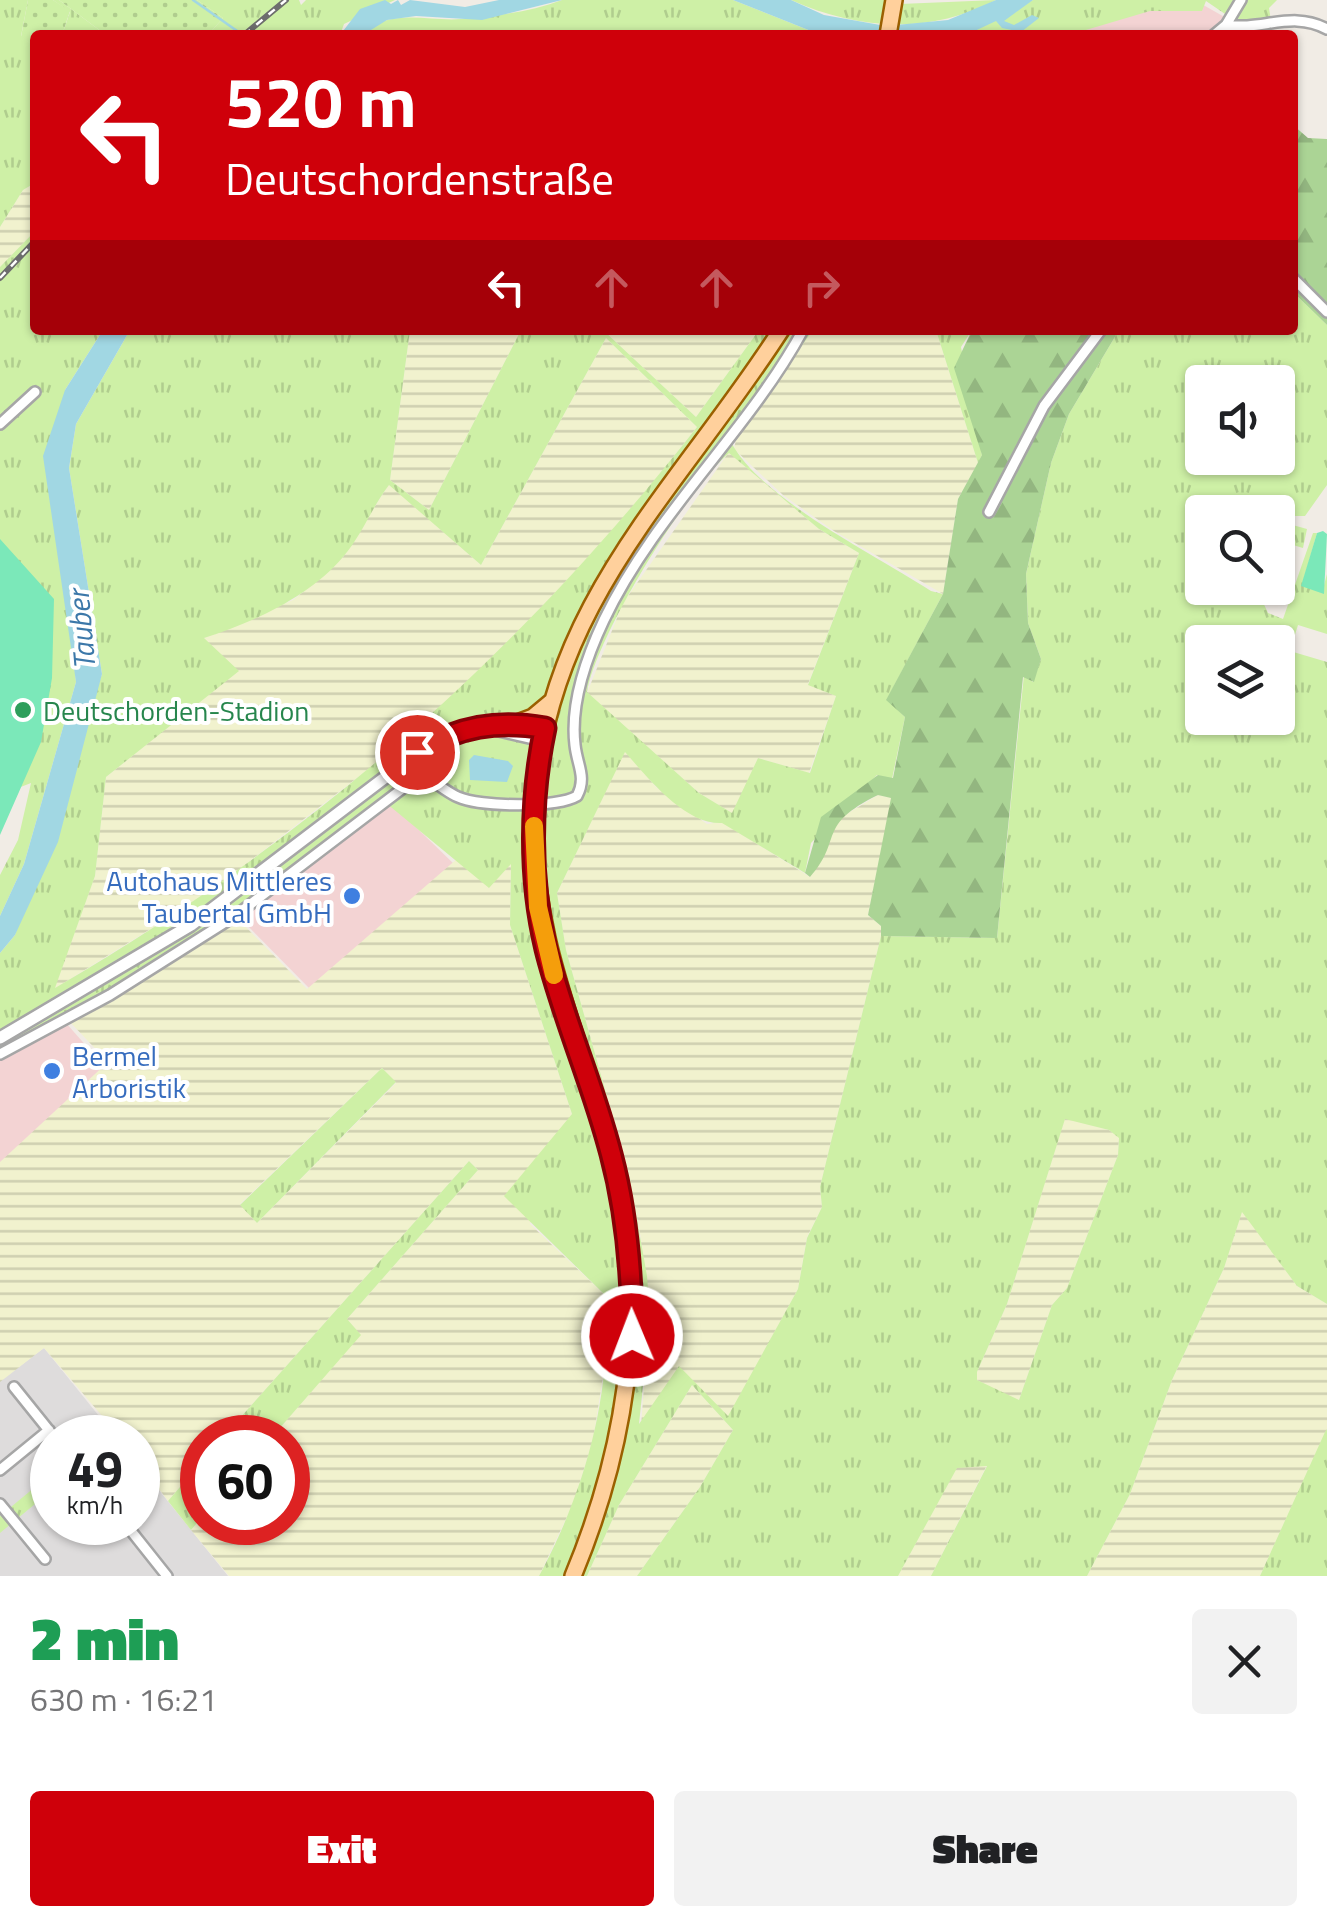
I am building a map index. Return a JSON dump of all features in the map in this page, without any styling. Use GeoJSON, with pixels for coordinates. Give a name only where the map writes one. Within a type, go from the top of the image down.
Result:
{"type":"FeatureCollection","features":[{"type":"Feature","properties":{"kind":"main road"},"geometry":{"type":"LineString","coordinates":[[889,30],[894,0]]}},
{"type":"Feature","properties":{"kind":"main road"},"geometry":{"type":"LineString","coordinates":[[574,1576],[603,1497],[622,1425],[632,1296],[625,1218],[611,1153],[546,949],[538,907],[535,805],[544,734],[573,637],[607,573],[777,335]]}},
{"type":"Feature","properties":{"kind":"main road"},"geometry":{"type":"LineString","coordinates":[[517,724],[533,718],[551,702]]}},
{"type":"Feature","properties":{"kind":"street"},"geometry":{"type":"LineString","coordinates":[[1220,30],[1241,0]]}},
{"type":"Feature","properties":{"kind":"street"},"geometry":{"type":"LineString","coordinates":[[1226,25],[1246,28],[1301,19],[1327,29]]}},
{"type":"Feature","properties":{"kind":"street"},"geometry":{"type":"LineString","coordinates":[[1298,283],[1327,312]]}},
{"type":"Feature","properties":{"kind":"street"},"geometry":{"type":"LineString","coordinates":[[0,1054],[110,995],[234,916],[407,783],[426,778],[464,799],[552,805],[577,796],[583,776],[574,744],[579,694],[603,622],[660,529],[779,371],[800,335]]}},
{"type":"Feature","properties":{"kind":"street"},"geometry":{"type":"LineString","coordinates":[[989,512],[1044,406],[1097,335]]}},
{"type":"Feature","properties":{"kind":"street"},"geometry":{"type":"LineString","coordinates":[[0,424],[35,392]]}},
{"type":"Feature","properties":{"kind":"street"},"geometry":{"type":"LineString","coordinates":[[0,1038],[191,925],[308,841],[417,752],[442,738],[482,726],[517,724],[544,734]]}},
{"type":"Feature","properties":{"kind":"street"},"geometry":{"type":"LineString","coordinates":[[482,726],[544,734]]}},
{"type":"Feature","properties":{"kind":"street"},"geometry":{"type":"LineString","coordinates":[[14,1387],[37,1415]]}},
{"type":"Feature","properties":{"kind":"street"},"geometry":{"type":"LineString","coordinates":[[0,1470],[30,1449]]}},
{"type":"Feature","properties":{"kind":"street"},"geometry":{"type":"LineString","coordinates":[[0,1504],[45,1559]]}},
{"type":"Feature","properties":{"kind":"street"},"geometry":{"type":"LineString","coordinates":[[142,1545],[167,1576]]}},
{"type":"Feature","properties":{"kind":"shaded area"},"geometry":{"type":"Polygon","coordinates":[[[1198,2],[1228,19],[1211,30],[1074,30],[1123,14],[1198,2]]]}},
{"type":"Feature","properties":{"kind":"shaded area"},"geometry":{"type":"Polygon","coordinates":[[[390,802],[454,864],[309,988],[240,918],[390,802]]]}},
{"type":"Feature","properties":{"kind":"shaded area"},"geometry":{"type":"Polygon","coordinates":[[[66,1023],[104,1066],[0,1165],[0,1056],[66,1023]]]}},
{"type":"Feature","properties":{"kind":"shaded area"},"geometry":{"type":"Polygon","coordinates":[[[44,1348],[98,1415],[30,1415],[30,1545],[160,1545],[160,1491],[180,1516],[180,1545],[203,1545],[228,1576],[0,1576],[0,1381],[44,1348]]]}},
{"type":"Feature","properties":{"kind":"green space"},"geometry":{"type":"Polygon","coordinates":[[[0,0],[28,0],[21,36],[30,43],[30,186],[23,190],[0,227],[0,0]]]}},
{"type":"Feature","properties":{"kind":"green space"},"geometry":{"type":"Polygon","coordinates":[[[28,0],[53,0],[70,11],[64,30],[30,30],[30,43],[21,37],[28,0]]]}},
{"type":"Feature","properties":{"kind":"green space"},"geometry":{"type":"Polygon","coordinates":[[[53,0],[59,0],[99,30],[64,30],[70,12],[53,0]]]}},
{"type":"Feature","properties":{"kind":"green space"},"geometry":{"type":"Polygon","coordinates":[[[59,0],[197,0],[223,18],[212,30],[99,30],[59,0]]]}},
{"type":"Feature","properties":{"kind":"green space"},"geometry":{"type":"Polygon","coordinates":[[[197,0],[299,0],[301,5],[306,0],[395,0],[344,24],[342,30],[212,30],[223,18],[197,0]]]}},
{"type":"Feature","properties":{"kind":"green space"},"geometry":{"type":"Polygon","coordinates":[[[562,0],[733,0],[808,30],[369,30],[396,18],[449,19],[525,10],[562,0]]]}},
{"type":"Feature","properties":{"kind":"green space"},"geometry":{"type":"Polygon","coordinates":[[[791,0],[889,0],[900,4],[996,0],[946,19],[894,24],[842,18],[791,0]]]}},
{"type":"Feature","properties":{"kind":"green space"},"geometry":{"type":"Polygon","coordinates":[[[1033,0],[1277,0],[1269,8],[1271,21],[1226,25],[1228,16],[1206,1],[1202,11],[1150,11],[1086,30],[976,30],[1033,0]]]}},
{"type":"Feature","properties":{"kind":"green space"},"geometry":{"type":"Polygon","coordinates":[[[1298,129],[1308,138],[1327,139],[1327,325],[1298,297],[1298,129]]]}},
{"type":"Feature","properties":{"kind":"green space"},"geometry":{"type":"Polygon","coordinates":[[[30,186],[30,236],[0,267],[0,227],[23,190],[30,186]]]}},
{"type":"Feature","properties":{"kind":"green space"},"geometry":{"type":"Polygon","coordinates":[[[30,236],[30,335],[100,335],[65,390],[67,598],[76,682],[24,864],[0,916],[0,875],[18,840],[31,783],[0,795],[0,267],[30,236]]]}},
{"type":"Feature","properties":{"kind":"green space"},"geometry":{"type":"Polygon","coordinates":[[[1298,297],[1327,325],[1327,485],[1305,516],[1295,516],[1295,495],[1185,495],[1185,605],[1264,605],[1268,613],[1283,619],[1288,605],[1295,605],[1295,585],[1313,533],[1317,533],[1302,585],[1324,585],[1327,574],[1327,634],[1298,625],[1295,635],[1295,625],[1185,625],[1185,735],[1295,735],[1295,652],[1327,662],[1327,1304],[1297,1286],[1242,1212],[1224,1268],[1172,1380],[1130,1494],[1087,1576],[931,1576],[987,1466],[957,1468],[898,1576],[637,1576],[700,1487],[733,1430],[692,1385],[619,1505],[587,1576],[539,1576],[570,1510],[592,1440],[605,1368],[605,1295],[504,1196],[572,1114],[510,925],[511,864],[489,888],[386,803],[235,916],[110,995],[0,1054],[0,953],[15,935],[102,674],[69,468],[76,424],[127,335],[409,335],[390,480],[429,510],[518,335],[608,335],[696,417],[755,335],[809,335],[732,444],[747,465],[795,506],[931,591],[943,594],[887,699],[905,717],[892,779],[877,775],[811,843],[805,873],[722,823],[708,822],[681,808],[625,752],[557,893],[566,950],[630,1179],[647,1276],[652,1341],[647,1347],[639,1424],[679,1366],[728,1416],[798,1289],[807,1238],[822,1207],[820,1187],[881,936],[997,938],[1024,675],[1033,682],[1041,659],[1028,623],[1026,574],[1051,463],[1069,414],[1116,335],[1298,335],[1298,297]],[[606,338],[481,565],[389,485],[350,548],[314,584],[261,616],[204,638],[239,671],[106,777],[95,876],[55,988],[237,870],[403,739],[556,591],[697,427],[606,338]],[[729,453],[667,531],[625,602],[594,667],[587,692],[699,793],[732,813],[758,758],[810,773],[836,696],[808,685],[859,553],[819,529],[729,453]],[[1065,1119],[1007,1304],[977,1372],[977,1380],[1019,1400],[1052,1305],[1067,1288],[1118,1155],[1119,1138],[1109,1130],[1065,1119]]]}},
{"type":"Feature","properties":{"kind":"green space"},"geometry":{"type":"Polygon","coordinates":[[[409,335],[518,335],[429,510],[390,480],[409,335]]]}},
{"type":"Feature","properties":{"kind":"green space"},"geometry":{"type":"Polygon","coordinates":[[[608,335],[755,335],[696,417],[608,335]]]}},
{"type":"Feature","properties":{"kind":"green space"},"geometry":{"type":"Polygon","coordinates":[[[809,335],[938,335],[978,463],[958,499],[943,594],[834,531],[783,495],[734,449],[737,435],[809,335]]]}},
{"type":"Feature","properties":{"kind":"green space"},"geometry":{"type":"Polygon","coordinates":[[[938,335],[969,335],[961,347],[982,455],[978,463],[938,335]]]}},
{"type":"Feature","properties":{"kind":"green space"},"geometry":{"type":"Polygon","coordinates":[[[970,335],[1116,335],[1069,414],[1051,463],[1026,574],[1028,623],[1041,659],[1034,682],[1023,677],[997,938],[881,936],[881,926],[868,915],[891,798],[878,795],[846,816],[833,833],[820,864],[810,877],[805,873],[821,817],[878,775],[893,778],[905,717],[886,700],[943,594],[958,499],[982,455],[954,368],[970,335]]]}},
{"type":"Feature","properties":{"kind":"green space"},"geometry":{"type":"Polygon","coordinates":[[[606,338],[697,427],[622,522],[484,668],[411,736],[210,892],[54,989],[95,876],[106,777],[238,671],[203,638],[293,600],[318,580],[343,557],[389,484],[481,565],[606,338]]]}},
{"type":"Feature","properties":{"kind":"green space"},"geometry":{"type":"Polygon","coordinates":[[[729,452],[819,529],[859,553],[808,684],[836,696],[809,773],[758,758],[733,814],[699,793],[587,693],[623,603],[729,452]]]}},
{"type":"Feature","properties":{"kind":"green space"},"geometry":{"type":"Polygon","coordinates":[[[1295,526],[1307,529],[1303,548],[1295,546],[1295,526]]]}},
{"type":"Feature","properties":{"kind":"green space"},"geometry":{"type":"Polygon","coordinates":[[[1317,533],[1327,534],[1324,594],[1301,586],[1317,533]]]}},
{"type":"Feature","properties":{"kind":"green space","name":"Deutschorden-Stadion"},"geometry":{"type":"Polygon","coordinates":[[[0,539],[54,599],[52,678],[41,742],[0,835],[0,539]]]}},
{"type":"Feature","properties":{"kind":"green space"},"geometry":{"type":"Polygon","coordinates":[[[625,751],[656,787],[707,824],[722,822],[810,877],[840,818],[878,795],[892,798],[868,915],[881,926],[881,936],[820,1187],[822,1207],[807,1237],[798,1289],[728,1417],[679,1367],[641,1426],[647,1347],[641,1239],[630,1179],[566,950],[557,893],[625,751]]]}},
{"type":"Feature","properties":{"kind":"green space"},"geometry":{"type":"Polygon","coordinates":[[[458,858],[511,862],[510,925],[572,1114],[530,1224],[605,1295],[609,1339],[593,1440],[573,1504],[539,1576],[229,1576],[203,1545],[310,1545],[310,1415],[291,1415],[360,1335],[346,1320],[478,1170],[469,1161],[243,1415],[180,1415],[180,1487],[168,1501],[160,1490],[160,1415],[101,1415],[44,1348],[0,1382],[0,1162],[108,1062],[67,1019],[235,916],[307,989],[458,858]],[[382,1068],[240,1204],[257,1223],[396,1083],[382,1068]]]}},
{"type":"Feature","properties":{"kind":"green space"},"geometry":{"type":"Polygon","coordinates":[[[382,1068],[396,1082],[257,1223],[240,1205],[382,1068]]]}},
{"type":"Feature","properties":{"kind":"green space"},"geometry":{"type":"Polygon","coordinates":[[[1065,1118],[1109,1130],[1119,1137],[1118,1155],[1067,1288],[1052,1305],[1019,1400],[1010,1399],[977,1380],[977,1372],[1007,1304],[1065,1118]]]}},
{"type":"Feature","properties":{"kind":"green space"},"geometry":{"type":"Polygon","coordinates":[[[469,1161],[478,1170],[347,1319],[361,1335],[291,1415],[243,1415],[469,1161]]]}},
{"type":"Feature","properties":{"kind":"green space"},"geometry":{"type":"Polygon","coordinates":[[[1242,1211],[1297,1286],[1327,1304],[1327,1429],[1260,1576],[1087,1576],[1130,1494],[1172,1380],[1224,1268],[1242,1211]]]}},
{"type":"Feature","properties":{"kind":"green space"},"geometry":{"type":"Polygon","coordinates":[[[692,1385],[733,1430],[700,1487],[637,1576],[587,1576],[619,1505],[692,1385]]]}},
{"type":"Feature","properties":{"kind":"green space"},"geometry":{"type":"Polygon","coordinates":[[[1327,1429],[1327,1576],[1260,1576],[1325,1432],[1327,1429]]]}},
{"type":"Feature","properties":{"kind":"green space"},"geometry":{"type":"Polygon","coordinates":[[[987,1465],[931,1576],[898,1576],[957,1467],[987,1465]]]}},
{"type":"Feature","properties":{"kind":"green space"},"geometry":{"type":"Polygon","coordinates":[[[180,1487],[180,1516],[168,1501],[180,1487]]]}},
{"type":"Feature","properties":{"kind":"green space"},"geometry":{"type":"Polygon","coordinates":[[[30,1491],[30,1508],[0,1533],[0,1516],[30,1491]]]}},
{"type":"Feature","properties":{"kind":"water"},"geometry":{"type":"Polygon","coordinates":[[[385,0],[391,4],[398,0],[401,5],[410,0],[465,7],[499,0],[562,0],[482,20],[416,16],[387,20],[371,30],[344,30],[360,9],[385,0]]]}},
{"type":"Feature","properties":{"kind":"water"},"geometry":{"type":"Polygon","coordinates":[[[733,0],[791,0],[824,15],[886,26],[948,20],[996,0],[1033,0],[1004,21],[1014,25],[1032,15],[1039,18],[1024,30],[1002,28],[996,21],[977,30],[808,30],[733,0]]]}},
{"type":"Feature","properties":{"kind":"water","name":"Tauber"},"geometry":{"type":"Polygon","coordinates":[[[100,335],[127,335],[76,424],[69,468],[102,674],[58,842],[15,935],[0,953],[0,916],[24,864],[76,682],[43,456],[65,390],[100,335]]]}},
{"type":"Feature","properties":{"kind":"water"},"geometry":{"type":"Polygon","coordinates":[[[474,755],[508,761],[513,766],[507,782],[470,780],[469,760],[474,755]]]}},
{"type":"Feature","properties":{"kind":"waterway"},"geometry":{"type":"LineString","coordinates":[[193,0],[236,30]]}},
{"type":"Feature","properties":{"kind":"railway"},"geometry":{"type":"LineString","coordinates":[[250,30],[286,0]]}},
{"type":"Feature","properties":{"kind":"railway"},"geometry":{"type":"LineString","coordinates":[[0,278],[30,246]]}},
{"type":"Feature","properties":{"kind":"slow traffic"},"geometry":{"type":"LineString","coordinates":[[534,826],[538,907],[554,975]]}},
{"type":"Feature","properties":{"kind":"place","name":"Deutschorden-Stadion"},"geometry":{"type":"Point","coordinates":[23,710]}},
{"type":"Feature","properties":{"kind":"place","name":"Autohaus Mittleres Taubertal GmbH"},"geometry":{"type":"Point","coordinates":[352,896]}},
{"type":"Feature","properties":{"kind":"place","name":"Bermel Arboristik"},"geometry":{"type":"Point","coordinates":[52,1071]}},
{"type":"Feature","properties":{"kind":"route"},"geometry":{"type":"LineString","coordinates":[[417,752],[442,738],[494,722],[545,728],[534,825],[538,907],[546,949],[617,1179],[630,1254],[632,1336]]}}]}
